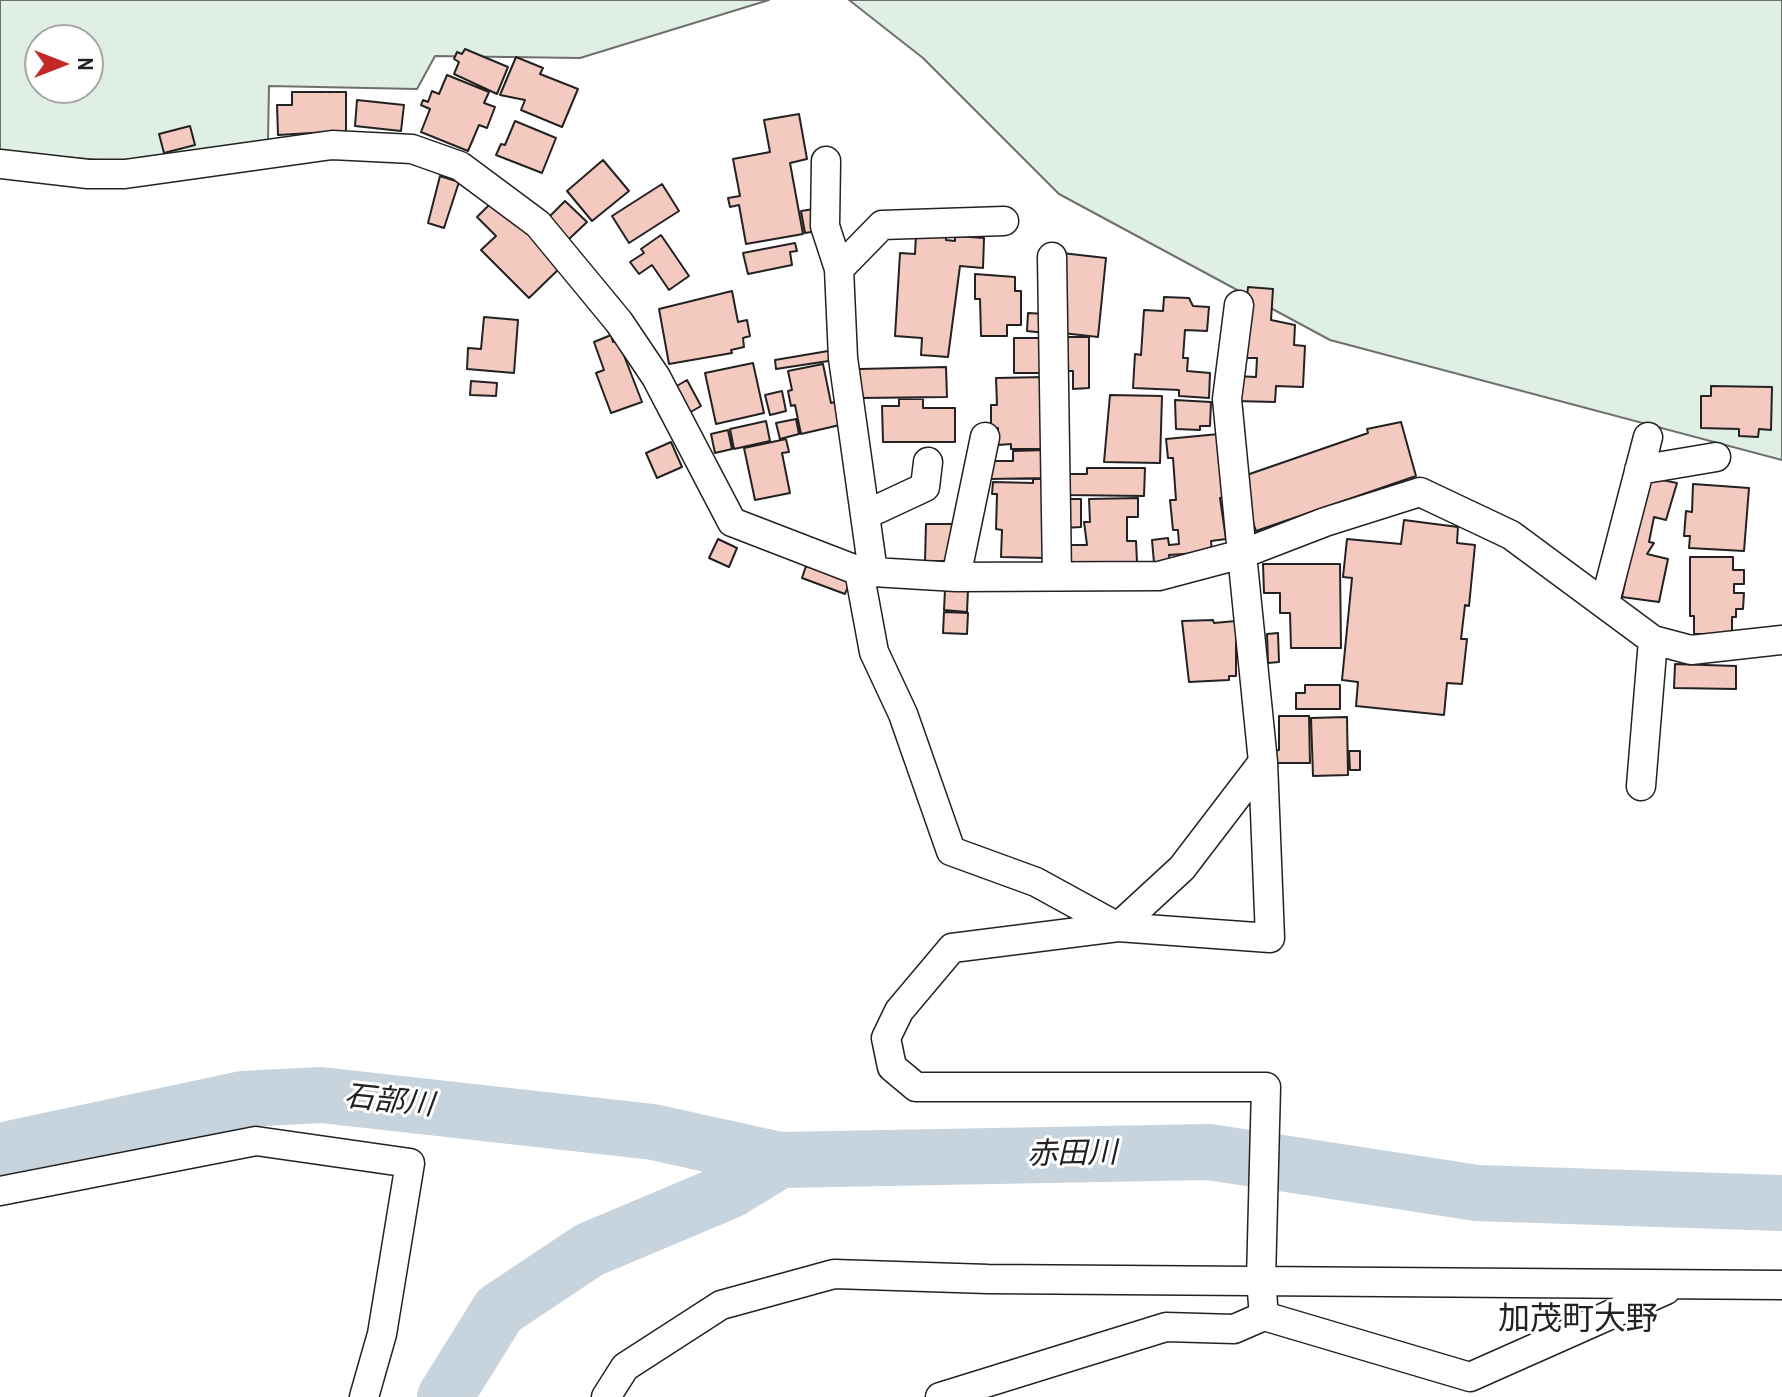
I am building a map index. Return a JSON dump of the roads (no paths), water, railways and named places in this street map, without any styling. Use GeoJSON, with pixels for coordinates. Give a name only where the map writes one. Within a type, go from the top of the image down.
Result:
{"type":"FeatureCollection","features":[{"type":"Feature","properties":{"kind":"street"},"geometry":{"type":"LineString","coordinates":[[0,164],[88,174],[125,174],[332,145],[412,149],[460,166],[538,224],[619,322],[656,377],[732,522],[866,571],[956,577],[1159,576],[1242,554],[1325,522],[1420,492],[1511,535],[1653,640],[1691,650],[1782,640]]}},
{"type":"Feature","properties":{"kind":"street"},"geometry":{"type":"LineString","coordinates":[[826,161],[825,226],[839,269],[843,358],[865,515],[866,571],[874,652],[903,714],[951,851],[1036,882],[1118,927]]}},
{"type":"Feature","properties":{"kind":"street"},"geometry":{"type":"LineString","coordinates":[[839,269],[882,225],[1004,221]]}},
{"type":"Feature","properties":{"kind":"street"},"geometry":{"type":"LineString","coordinates":[[1052,257],[1057,576]]}},
{"type":"Feature","properties":{"kind":"street"},"geometry":{"type":"LineString","coordinates":[[1239,305],[1227,399],[1263,762],[1270,938],[1118,927],[952,948],[899,1011],[886,1038],[892,1067],[916,1087],[1266,1087],[1261,1280],[1264,1316]]}},
{"type":"Feature","properties":{"kind":"street"},"geometry":{"type":"LineString","coordinates":[[956,577],[985,437]]}},
{"type":"Feature","properties":{"kind":"street"},"geometry":{"type":"LineString","coordinates":[[1605,602],[1648,437]]}},
{"type":"Feature","properties":{"kind":"street"},"geometry":{"type":"LineString","coordinates":[[1639,470],[1716,457]]}},
{"type":"Feature","properties":{"kind":"street"},"geometry":{"type":"LineString","coordinates":[[865,515],[889,501],[925,487],[928,462]]}},
{"type":"Feature","properties":{"kind":"street"},"geometry":{"type":"LineString","coordinates":[[1641,786],[1653,640]]}},
{"type":"Feature","properties":{"kind":"street"},"geometry":{"type":"LineString","coordinates":[[1118,927],[1182,868],[1263,762]]}},
{"type":"Feature","properties":{"kind":"street"},"geometry":{"type":"LineString","coordinates":[[0,1191],[256,1141],[410,1163],[382,1334],[364,1397]]}},
{"type":"Feature","properties":{"kind":"street"},"geometry":{"type":"LineString","coordinates":[[606,1397],[625,1367],[721,1305],[834,1274],[1672,1287],[1782,1285]]}},
{"type":"Feature","properties":{"kind":"street"},"geometry":{"type":"LineString","coordinates":[[940,1397],[1166,1327],[1234,1329],[1264,1316],[1470,1387],[1672,1287]]}},
{"type":"Feature","properties":{"kind":"waterway","name":"石部川"},"geometry":{"type":"LineString","coordinates":[[0,1151],[243,1099],[321,1095],[653,1132],[780,1160]]}},
{"type":"Feature","properties":{"kind":"waterway","name":"赤田川"},"geometry":{"type":"LineString","coordinates":[[445,1397],[499,1310],[589,1250],[729,1191],[780,1160],[1209,1152],[1477,1193],[1782,1203]]}},
{"type":"Feature","properties":{"kind":"district","name":"加茂町大野"},"geometry":{"type":"Point","coordinates":[1578,1320]}}]}
